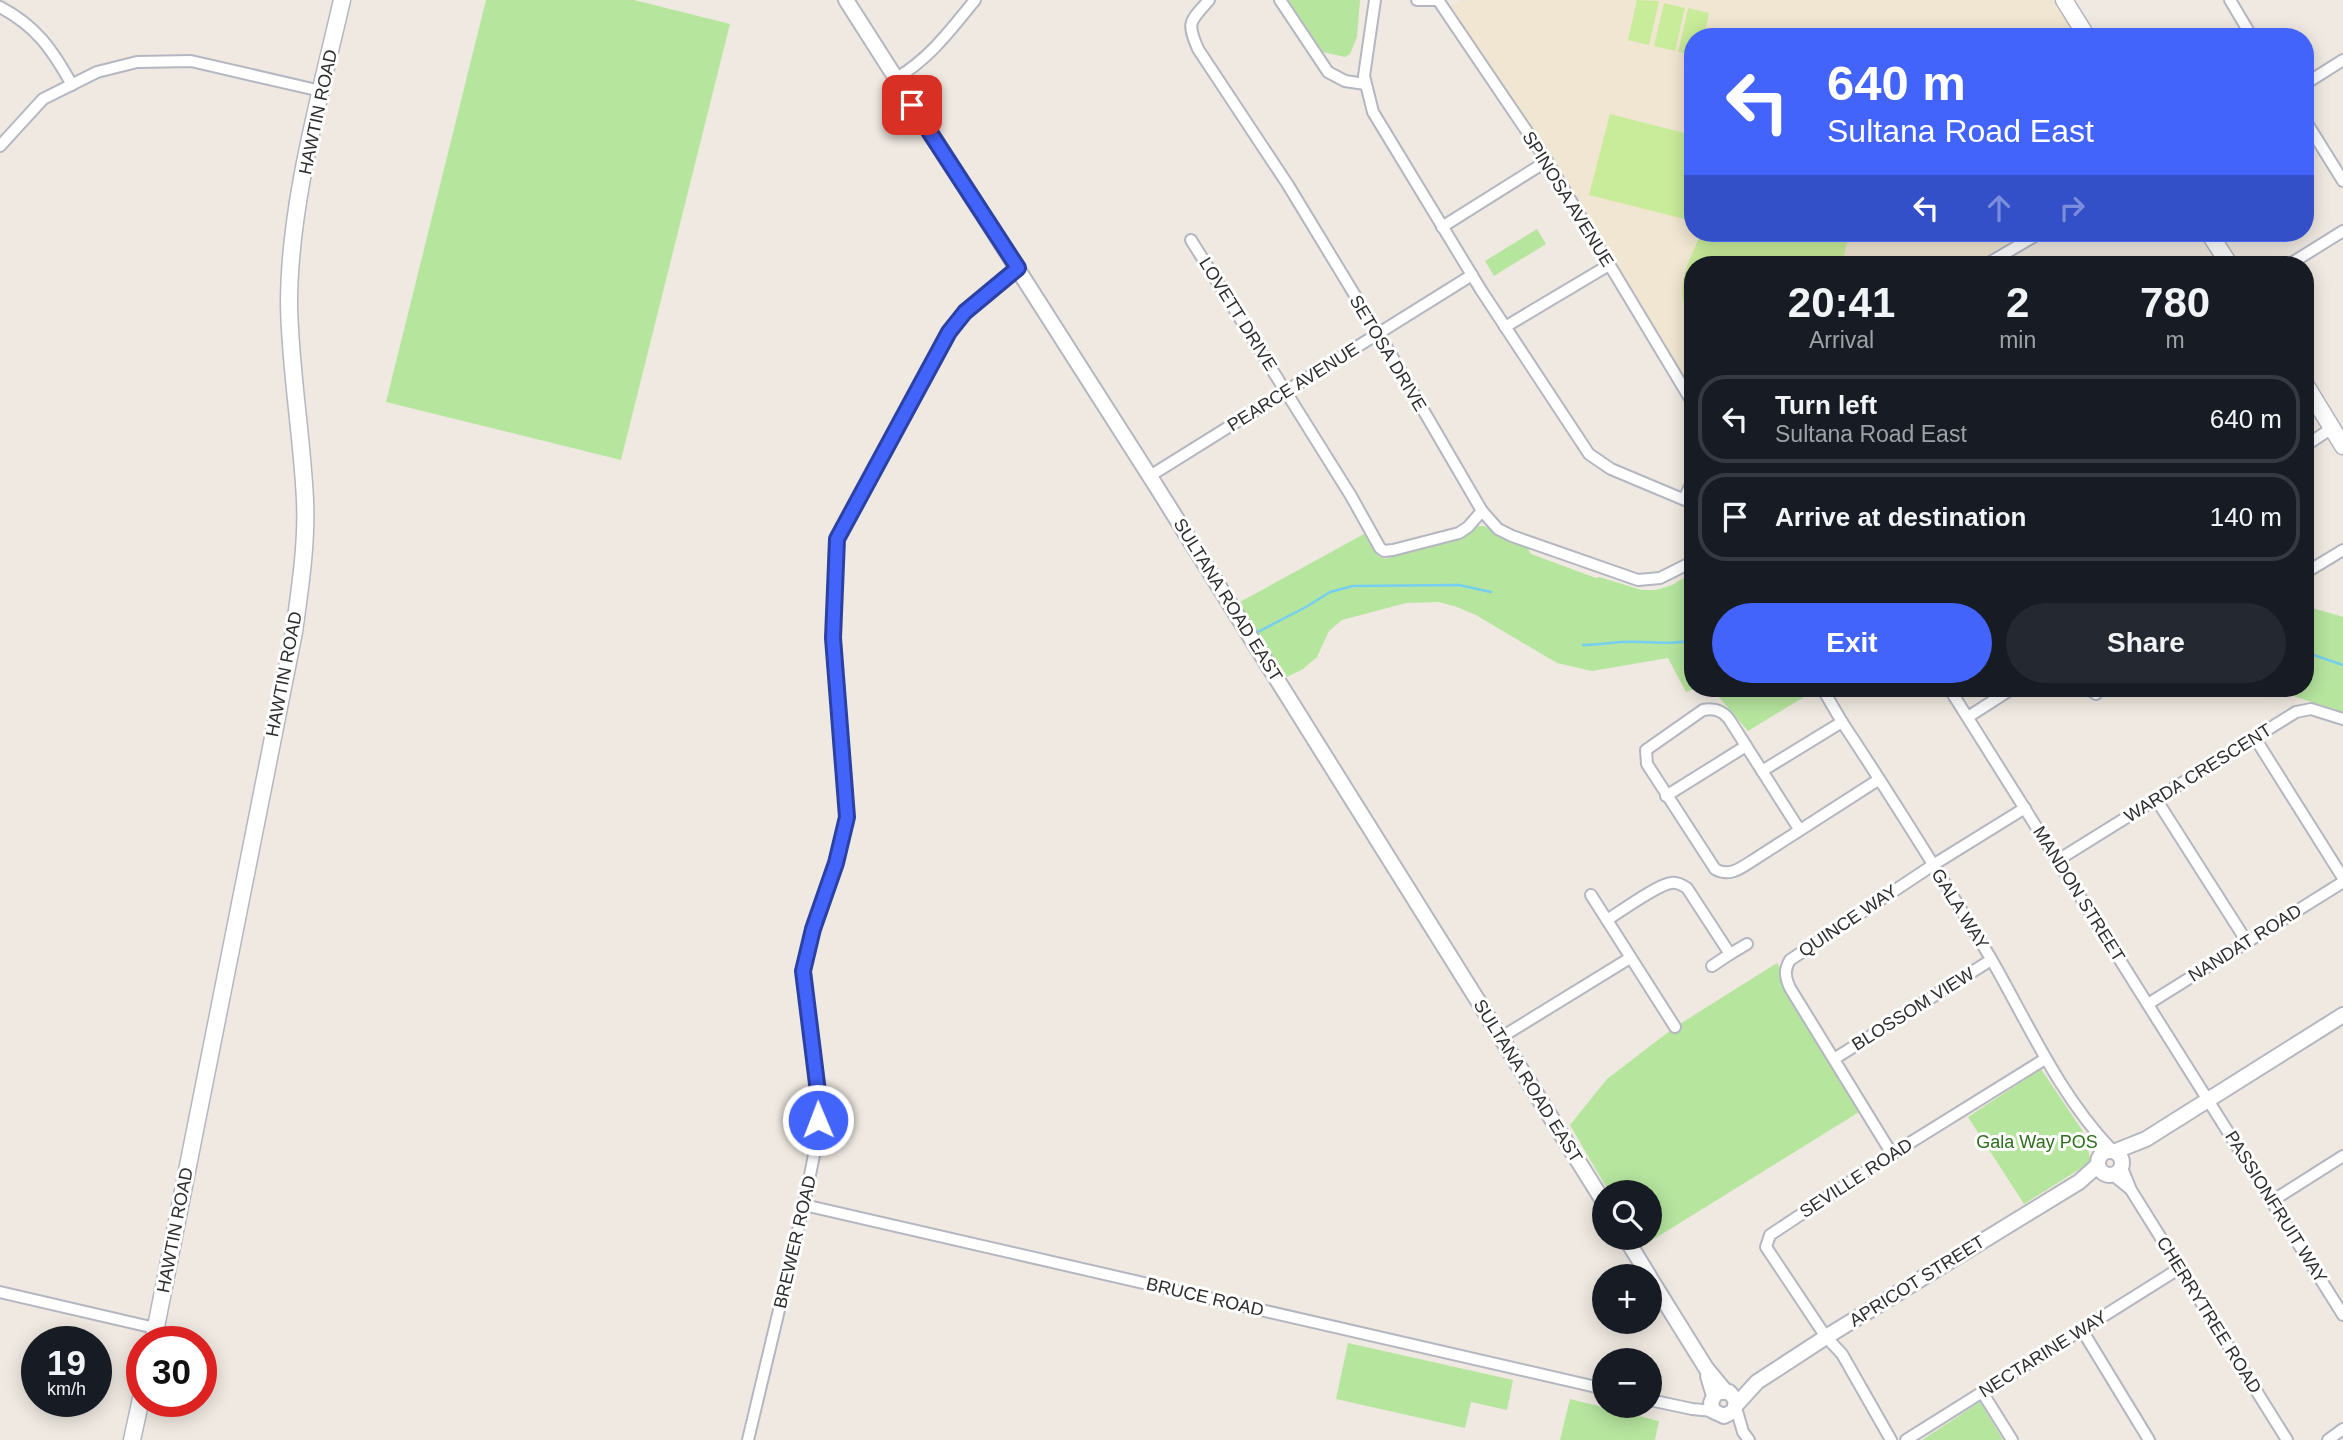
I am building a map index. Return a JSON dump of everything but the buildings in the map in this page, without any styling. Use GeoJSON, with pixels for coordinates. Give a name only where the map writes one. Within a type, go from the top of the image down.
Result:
{"type":"FeatureCollection","features":[{"type":"Feature","properties":{"kind":"main road","name":"HAWTIN ROAD"},"geometry":{"type":"LineString","coordinates":[[156,1326],[294,632],[305,548],[305,501],[289,303],[304,170],[342,0]]}},
{"type":"Feature","properties":{"kind":"main road"},"geometry":{"type":"LineString","coordinates":[[2064,0],[2081,28]]}},
{"type":"Feature","properties":{"kind":"main road"},"geometry":{"type":"LineString","coordinates":[[2314,399],[2343,446]]}},
{"type":"Feature","properties":{"kind":"main road"},"geometry":{"type":"LineString","coordinates":[[132,1440],[137,1417]]}},
{"type":"Feature","properties":{"kind":"street","name":"SULTANA ROAD EAST"},"geometry":{"type":"LineString","coordinates":[[846,0],[1150,476],[1592,1183]]}},
{"type":"Feature","properties":{"kind":"street"},"geometry":{"type":"LineString","coordinates":[[895,79],[916,67],[940,44],[975,0]]}},
{"type":"Feature","properties":{"kind":"street","name":"SETOSA DRIVE"},"geometry":{"type":"LineString","coordinates":[[1209,0],[1191,21],[1190,31],[1199,49],[1288,185],[1482,511],[1498,529],[1512,536],[1638,580],[1660,578],[1684,566]]}},
{"type":"Feature","properties":{"kind":"street"},"geometry":{"type":"LineString","coordinates":[[1280,0],[1320,62],[1338,74],[1365,80]]}},
{"type":"Feature","properties":{"kind":"street"},"geometry":{"type":"LineString","coordinates":[[1375,0],[1365,80],[1373,112],[1442,227],[1580,442],[1600,463],[1684,499]]}},
{"type":"Feature","properties":{"kind":"street"},"geometry":{"type":"LineString","coordinates":[[1417,0],[1438,0]]}},
{"type":"Feature","properties":{"kind":"street","name":"SPINOSA AVENUE"},"geometry":{"type":"LineString","coordinates":[[1438,0],[1547,161],[1684,389]]}},
{"type":"Feature","properties":{"kind":"street"},"geometry":{"type":"LineString","coordinates":[[2230,0],[2247,28]]}},
{"type":"Feature","properties":{"kind":"street"},"geometry":{"type":"LineString","coordinates":[[0,7],[23,19],[41,36],[72,85]]}},
{"type":"Feature","properties":{"kind":"street"},"geometry":{"type":"LineString","coordinates":[[0,146],[43,99],[97,72],[137,62],[191,61],[321,91]]}},
{"type":"Feature","properties":{"kind":"street"},"geometry":{"type":"LineString","coordinates":[[2314,79],[2343,61]]}},
{"type":"Feature","properties":{"kind":"street"},"geometry":{"type":"LineString","coordinates":[[2314,134],[2343,181]]}},
{"type":"Feature","properties":{"kind":"street"},"geometry":{"type":"LineString","coordinates":[[1442,227],[1547,161]]}},
{"type":"Feature","properties":{"kind":"street"},"geometry":{"type":"LineString","coordinates":[[2303,256],[2343,231]]}},
{"type":"Feature","properties":{"kind":"street","name":"LOVETT DRIVE"},"geometry":{"type":"LineString","coordinates":[[1191,240],[1384,551],[1459,533],[1482,511]]}},
{"type":"Feature","properties":{"kind":"street"},"geometry":{"type":"LineString","coordinates":[[2001,256],[2025,242]]}},
{"type":"Feature","properties":{"kind":"street"},"geometry":{"type":"LineString","coordinates":[[1505,327],[1609,265]]}},
{"type":"Feature","properties":{"kind":"street","name":"BREWER ROAD"},"geometry":{"type":"LineString","coordinates":[[748,1440],[817,1140],[819,1100],[803,971],[847,817],[833,638],[837,539],[949,332],[965,312],[1018,268]]}},
{"type":"Feature","properties":{"kind":"street","name":"PEARCE AVENUE"},"geometry":{"type":"LineString","coordinates":[[1150,476],[1472,275]]}},
{"type":"Feature","properties":{"kind":"street"},"geometry":{"type":"LineString","coordinates":[[2314,440],[2332,428]]}},
{"type":"Feature","properties":{"kind":"street"},"geometry":{"type":"LineString","coordinates":[[2314,568],[2343,550]]}},
{"type":"Feature","properties":{"kind":"street","name":"GALA WAY"},"geometry":{"type":"LineString","coordinates":[[1827,697],[1991,960],[2045,1059],[2095,1132],[2111,1162]]}},
{"type":"Feature","properties":{"kind":"street","name":"MANDON STREET"},"geometry":{"type":"LineString","coordinates":[[1955,697],[2209,1099]]}},
{"type":"Feature","properties":{"kind":"street"},"geometry":{"type":"LineString","coordinates":[[1968,717],[1999,697]]}},
{"type":"Feature","properties":{"kind":"street","name":"WARDA CRESCENT"},"geometry":{"type":"LineString","coordinates":[[2058,860],[2296,712],[2311,709],[2343,719]]}},
{"type":"Feature","properties":{"kind":"street"},"geometry":{"type":"LineString","coordinates":[[1799,829],[1729,719],[1720,711],[1703,710],[1646,750],[1647,764],[1666,796],[1719,872],[1730,873],[1737,870],[1878,780]]}},
{"type":"Feature","properties":{"kind":"street"},"geometry":{"type":"LineString","coordinates":[[1762,771],[1842,722]]}},
{"type":"Feature","properties":{"kind":"street"},"geometry":{"type":"LineString","coordinates":[[2255,738],[2343,880]]}},
{"type":"Feature","properties":{"kind":"street"},"geometry":{"type":"LineString","coordinates":[[1666,796],[1746,746]]}},
{"type":"Feature","properties":{"kind":"street"},"geometry":{"type":"LineString","coordinates":[[2155,799],[2247,942]]}},
{"type":"Feature","properties":{"kind":"street","name":"QUINCE WAY"},"geometry":{"type":"LineString","coordinates":[[1892,1154],[1790,988],[1785,977],[1786,966],[1790,960],[1933,865],[2025,808]]}},
{"type":"Feature","properties":{"kind":"street","name":"NANDAT ROAD"},"geometry":{"type":"LineString","coordinates":[[2148,1004],[2343,880]]}},
{"type":"Feature","properties":{"kind":"street"},"geometry":{"type":"LineString","coordinates":[[1607,920],[1659,888],[1670,883],[1680,884],[1687,888],[1730,954]]}},
{"type":"Feature","properties":{"kind":"street"},"geometry":{"type":"LineString","coordinates":[[1591,895],[1675,1027]]}},
{"type":"Feature","properties":{"kind":"street"},"geometry":{"type":"LineString","coordinates":[[1712,966],[1747,944]]}},
{"type":"Feature","properties":{"kind":"street"},"geometry":{"type":"LineString","coordinates":[[1500,1038],[1630,958]]}},
{"type":"Feature","properties":{"kind":"street","name":"BLOSSOM VIEW"},"geometry":{"type":"LineString","coordinates":[[1834,1059],[1991,960]]}},
{"type":"Feature","properties":{"kind":"street","name":"APRICOT STREET"},"geometry":{"type":"LineString","coordinates":[[1724,1402],[2343,1015]]}},
{"type":"Feature","properties":{"kind":"street","name":"SEVILLE ROAD"},"geometry":{"type":"LineString","coordinates":[[1826,1337],[1766,1247],[1770,1235],[1892,1154],[2045,1059]]}},
{"type":"Feature","properties":{"kind":"street","name":"PASSIONFRUIT WAY"},"geometry":{"type":"LineString","coordinates":[[2209,1099],[2343,1315]]}},
{"type":"Feature","properties":{"kind":"street"},"geometry":{"type":"LineString","coordinates":[[2272,1201],[2343,1156]]}},
{"type":"Feature","properties":{"kind":"street","name":"CHERRYTREE ROAD"},"geometry":{"type":"LineString","coordinates":[[2111,1162],[2287,1440]]}},
{"type":"Feature","properties":{"kind":"street","name":"BRUCE ROAD"},"geometry":{"type":"LineString","coordinates":[[804,1205],[1592,1386]]}},
{"type":"Feature","properties":{"kind":"street","name":"NECTARINE WAY"},"geometry":{"type":"LineString","coordinates":[[1906,1440],[2180,1268]]}},
{"type":"Feature","properties":{"kind":"street"},"geometry":{"type":"LineString","coordinates":[[0,1292],[126,1327]]}},
{"type":"Feature","properties":{"kind":"street"},"geometry":{"type":"LineString","coordinates":[[1662,1296],[1746,1436]]}},
{"type":"Feature","properties":{"kind":"street"},"geometry":{"type":"LineString","coordinates":[[2082,1330],[2149,1440]]}},
{"type":"Feature","properties":{"kind":"street"},"geometry":{"type":"LineString","coordinates":[[1826,1337],[1842,1354],[1891,1440]]}},
{"type":"Feature","properties":{"kind":"street"},"geometry":{"type":"LineString","coordinates":[[1982,1392],[2012,1440]]}},
{"type":"Feature","properties":{"kind":"street"},"geometry":{"type":"LineString","coordinates":[[1662,1402],[1692,1409],[1724,1402]]}},
{"type":"Feature","properties":{"kind":"street"},"geometry":{"type":"LineString","coordinates":[[2328,1440],[2343,1429]]}},
{"type":"Feature","properties":{"kind":"shaded area"},"geometry":{"type":"Polygon","coordinates":[[[1462,0],[2054,0],[2071,28],[1684,28],[1684,242],[2008,242],[1985,256],[1684,256],[1684,377],[1450,7],[1462,0]]]}},
{"type":"Feature","properties":{"kind":"green space"},"geometry":{"type":"Polygon","coordinates":[[[486,0],[634,0],[730,24],[621,460],[386,402],[486,0]]]}},
{"type":"Feature","properties":{"kind":"green space"},"geometry":{"type":"Polygon","coordinates":[[[1288,0],[1360,0],[1357,37],[1350,54],[1345,57],[1323,52],[1288,0]]]}},
{"type":"Feature","properties":{"kind":"green space"},"geometry":{"type":"Polygon","coordinates":[[[1637,0],[1659,1],[1649,45],[1628,40],[1637,0]]]}},
{"type":"Feature","properties":{"kind":"green space"},"geometry":{"type":"Polygon","coordinates":[[[1664,3],[1685,8],[1675,51],[1654,46],[1664,3]]]}},
{"type":"Feature","properties":{"kind":"green space"},"geometry":{"type":"Polygon","coordinates":[[[1688,8],[1709,13],[1706,28],[1684,28],[1684,53],[1678,52],[1688,8]]]}},
{"type":"Feature","properties":{"kind":"green space"},"geometry":{"type":"Polygon","coordinates":[[[1610,114],[1684,133],[1684,219],[1589,195],[1610,114]]]}},
{"type":"Feature","properties":{"kind":"green space"},"geometry":{"type":"Polygon","coordinates":[[[1537,229],[1546,244],[1494,276],[1485,261],[1537,229]]]}},
{"type":"Feature","properties":{"kind":"green space"},"geometry":{"type":"Polygon","coordinates":[[[1697,242],[1847,242],[1844,256],[1692,256],[1697,242]]]}},
{"type":"Feature","properties":{"kind":"green space"},"geometry":{"type":"Polygon","coordinates":[[[1477,526],[1484,526],[1526,546],[1531,554],[1596,578],[1642,590],[1656,590],[1684,578],[1684,688],[1668,658],[1592,671],[1557,663],[1476,615],[1439,602],[1406,603],[1342,620],[1329,631],[1317,657],[1303,669],[1279,681],[1231,607],[1364,534],[1378,556],[1385,559],[1457,538],[1477,526]]]}},
{"type":"Feature","properties":{"kind":"green space"},"geometry":{"type":"Polygon","coordinates":[[[2314,608],[2343,617],[2343,712],[2296,697],[2314,697],[2314,608]]]}},
{"type":"Feature","properties":{"kind":"green space"},"geometry":{"type":"Polygon","coordinates":[[[1719,697],[1804,697],[1748,731],[1719,697]]]}},
{"type":"Feature","properties":{"kind":"green space"},"geometry":{"type":"Polygon","coordinates":[[[1777,963],[1864,1109],[1662,1234],[1662,1180],[1602,1180],[1570,1125],[1607,1079],[1675,1027],[1777,963]]]}},
{"type":"Feature","properties":{"kind":"green space","name":"Gala Way POS"},"geometry":{"type":"Polygon","coordinates":[[[2041,1069],[2084,1133],[2091,1162],[2024,1204],[1968,1117],[2041,1069]]]}},
{"type":"Feature","properties":{"kind":"green space"},"geometry":{"type":"Polygon","coordinates":[[[1348,1343],[1513,1380],[1507,1410],[1471,1402],[1465,1428],[1336,1399],[1348,1343]]]}},
{"type":"Feature","properties":{"kind":"green space"},"geometry":{"type":"Polygon","coordinates":[[[1570,1399],[1592,1404],[1592,1418],[1647,1418],[1659,1421],[1655,1440],[1560,1440],[1570,1399]]]}},
{"type":"Feature","properties":{"kind":"green space"},"geometry":{"type":"Polygon","coordinates":[[[1980,1402],[2003,1440],[1922,1440],[1980,1402]]]}},
{"type":"Feature","properties":{"kind":"waterway"},"geometry":{"type":"LineString","coordinates":[[1254,634],[1330,592],[1353,586],[1459,585],[1491,592]]}},
{"type":"Feature","properties":{"kind":"waterway"},"geometry":{"type":"LineString","coordinates":[[1583,645],[1684,641]]}},
{"type":"Feature","properties":{"kind":"waterway"},"geometry":{"type":"LineString","coordinates":[[2314,655],[2343,665]]}},
{"type":"Feature","properties":{"kind":"route"},"geometry":{"type":"LineString","coordinates":[[818,1120],[819,1100],[803,971],[847,817],[833,638],[837,539],[949,332],[965,312],[1018,268],[912,105]]}}]}
